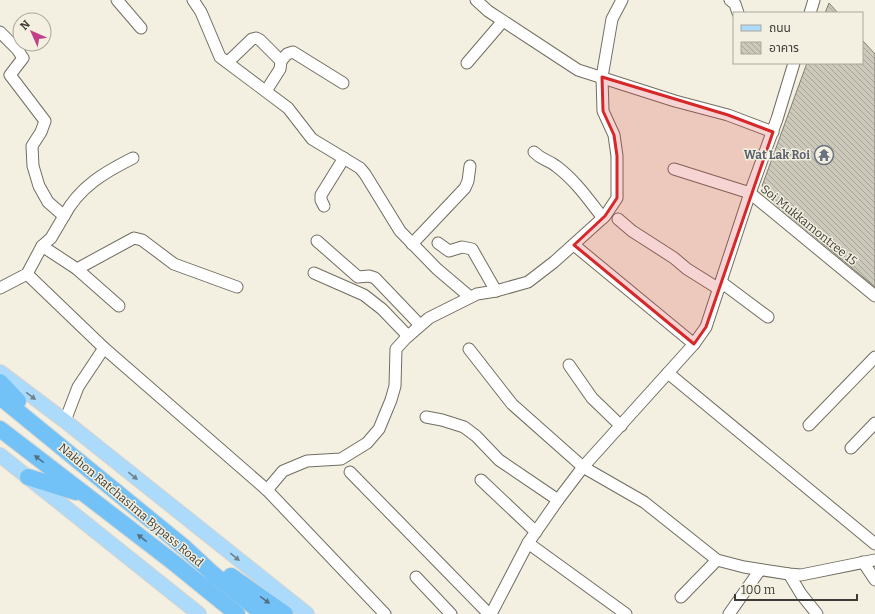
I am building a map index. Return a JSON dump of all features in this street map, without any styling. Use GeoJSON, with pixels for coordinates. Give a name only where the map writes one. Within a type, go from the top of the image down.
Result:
{"type":"FeatureCollection","features":[{"type":"Feature","properties":{"kind":"highway"},"geometry":{"type":"LineString","coordinates":[[0,382],[60,445]]}},
{"type":"Feature","properties":{"kind":"highway","name":"Nakhon Ratchasima Bypass Road"},"geometry":{"type":"LineString","coordinates":[[0,397],[185,548],[213,574],[262,614]]}},
{"type":"Feature","properties":{"kind":"highway","name":"Nakhon Ratchasima Bypass Road"},"geometry":{"type":"LineString","coordinates":[[0,429],[173,562],[237,614]]}},
{"type":"Feature","properties":{"kind":"highway"},"geometry":{"type":"LineString","coordinates":[[28,477],[87,496]]}},
{"type":"Feature","properties":{"kind":"highway"},"geometry":{"type":"LineString","coordinates":[[185,548],[216,565],[285,614]]}},
{"type":"Feature","properties":{"kind":"highway"},"geometry":{"type":"LineString","coordinates":[[173,562],[223,614]]}},
{"type":"Feature","properties":{"kind":"main road"},"geometry":{"type":"LineString","coordinates":[[0,372],[65,420],[307,614]]}},
{"type":"Feature","properties":{"kind":"main road"},"geometry":{"type":"LineString","coordinates":[[0,455],[199,614]]}},
{"type":"Feature","properties":{"kind":"street"},"geometry":{"type":"LineString","coordinates":[[117,0],[141,28]]}},
{"type":"Feature","properties":{"kind":"street"},"geometry":{"type":"LineString","coordinates":[[193,0],[201,12],[220,56],[288,108],[312,139],[360,168],[400,231],[437,269],[470,297]]}},
{"type":"Feature","properties":{"kind":"street"},"geometry":{"type":"LineString","coordinates":[[476,0],[488,11],[578,70],[675,101],[728,115],[773,132]]}},
{"type":"Feature","properties":{"kind":"street"},"geometry":{"type":"LineString","coordinates":[[267,490],[283,471],[307,461],[341,459],[367,443],[379,429],[391,400],[395,386],[396,349],[420,325],[429,318],[477,294],[496,291],[528,282],[574,245],[605,216],[616,198],[617,156],[614,136],[603,111],[602,77],[612,18],[622,0]]}},
{"type":"Feature","properties":{"kind":"street"},"geometry":{"type":"LineString","coordinates":[[730,0],[735,4],[738,12]]}},
{"type":"Feature","properties":{"kind":"street"},"geometry":{"type":"LineString","coordinates":[[810,12],[814,0]]}},
{"type":"Feature","properties":{"kind":"street"},"geometry":{"type":"LineString","coordinates":[[467,63],[503,21]]}},
{"type":"Feature","properties":{"kind":"street"},"geometry":{"type":"LineString","coordinates":[[0,32],[17,49],[23,58],[10,75],[44,121],[41,132],[32,146],[33,166],[39,186],[48,202],[64,216]]}},
{"type":"Feature","properties":{"kind":"street"},"geometry":{"type":"LineString","coordinates":[[228,62],[252,39],[256,38],[260,40],[281,61]]}},
{"type":"Feature","properties":{"kind":"street"},"geometry":{"type":"LineString","coordinates":[[266,92],[280,69],[281,61],[287,54],[293,52],[343,83]]}},
{"type":"Feature","properties":{"kind":"street"},"geometry":{"type":"LineString","coordinates":[[350,472],[490,614],[528,543],[558,500],[583,467],[694,344],[706,327],[750,193],[773,132],[794,64]]}},
{"type":"Feature","properties":{"kind":"street"},"geometry":{"type":"LineString","coordinates":[[534,152],[540,158],[555,165],[577,185],[602,218]]}},
{"type":"Feature","properties":{"kind":"street"},"geometry":{"type":"LineString","coordinates":[[0,288],[27,274],[42,246],[50,238],[69,205],[78,194],[108,171],[133,158]]}},
{"type":"Feature","properties":{"kind":"street"},"geometry":{"type":"LineString","coordinates":[[324,206],[321,200],[321,195],[344,158]]}},
{"type":"Feature","properties":{"kind":"street"},"geometry":{"type":"LineString","coordinates":[[412,244],[464,188],[468,181],[470,166]]}},
{"type":"Feature","properties":{"kind":"street","name":"Soi Mukkamontree 15"},"geometry":{"type":"LineString","coordinates":[[674,170],[750,193],[875,296]]}},
{"type":"Feature","properties":{"kind":"street"},"geometry":{"type":"LineString","coordinates":[[618,219],[632,231],[674,258],[687,269],[720,285],[768,317]]}},
{"type":"Feature","properties":{"kind":"street"},"geometry":{"type":"LineString","coordinates":[[77,269],[134,238],[142,240],[174,264],[237,287]]}},
{"type":"Feature","properties":{"kind":"street"},"geometry":{"type":"LineString","coordinates":[[317,241],[358,277],[372,276],[375,278],[420,325]]}},
{"type":"Feature","properties":{"kind":"street"},"geometry":{"type":"LineString","coordinates":[[438,243],[449,251],[462,248],[472,249],[496,291]]}},
{"type":"Feature","properties":{"kind":"street"},"geometry":{"type":"LineString","coordinates":[[574,245],[694,344]]}},
{"type":"Feature","properties":{"kind":"street"},"geometry":{"type":"LineString","coordinates":[[42,246],[77,269],[119,306]]}},
{"type":"Feature","properties":{"kind":"street"},"geometry":{"type":"LineString","coordinates":[[314,273],[364,295],[382,309],[408,336]]}},
{"type":"Feature","properties":{"kind":"street"},"geometry":{"type":"LineString","coordinates":[[27,274],[104,348],[267,490],[385,614]]}},
{"type":"Feature","properties":{"kind":"street"},"geometry":{"type":"LineString","coordinates":[[65,420],[78,387],[104,348]]}},
{"type":"Feature","properties":{"kind":"street"},"geometry":{"type":"LineString","coordinates":[[469,349],[512,404],[583,467],[644,502],[717,560],[760,570],[801,575],[875,560]]}},
{"type":"Feature","properties":{"kind":"street"},"geometry":{"type":"LineString","coordinates":[[809,425],[875,357]]}},
{"type":"Feature","properties":{"kind":"street"},"geometry":{"type":"LineString","coordinates":[[569,365],[592,398],[621,426]]}},
{"type":"Feature","properties":{"kind":"street"},"geometry":{"type":"LineString","coordinates":[[668,373],[875,544]]}},
{"type":"Feature","properties":{"kind":"street"},"geometry":{"type":"LineString","coordinates":[[426,417],[464,427],[476,436],[499,460],[558,500]]}},
{"type":"Feature","properties":{"kind":"street"},"geometry":{"type":"LineString","coordinates":[[851,448],[875,423]]}},
{"type":"Feature","properties":{"kind":"street"},"geometry":{"type":"LineString","coordinates":[[481,480],[536,532]]}},
{"type":"Feature","properties":{"kind":"street"},"geometry":{"type":"LineString","coordinates":[[528,543],[626,614]]}},
{"type":"Feature","properties":{"kind":"street"},"geometry":{"type":"LineString","coordinates":[[682,597],[717,560]]}},
{"type":"Feature","properties":{"kind":"street"},"geometry":{"type":"LineString","coordinates":[[863,562],[875,580]]}},
{"type":"Feature","properties":{"kind":"street"},"geometry":{"type":"LineString","coordinates":[[729,614],[760,570]]}},
{"type":"Feature","properties":{"kind":"street"},"geometry":{"type":"LineString","coordinates":[[789,574],[801,594],[817,614]]}},
{"type":"Feature","properties":{"kind":"street"},"geometry":{"type":"LineString","coordinates":[[416,578],[451,614]]}},
{"type":"Feature","properties":{"kind":"highlighted area"},"geometry":{"type":"Polygon","coordinates":[[[602,77],[728,115],[773,132],[706,327],[694,344],[574,245],[605,216],[617,198],[617,156],[614,135],[603,111],[602,77]]]}},
{"type":"Feature","properties":{"kind":"building"},"geometry":{"type":"Polygon","coordinates":[[[829,3],[837,12],[825,12],[829,3]]]}},
{"type":"Feature","properties":{"kind":"building","name":"Wat Lak Roi"},"geometry":{"type":"Polygon","coordinates":[[[863,41],[875,54],[875,287],[775,204],[762,186],[807,64],[863,64],[863,41]]]}},
{"type":"Feature","properties":{"kind":"place","name":"Wat Lak Roi"},"geometry":{"type":"Point","coordinates":[824,155]}}]}
